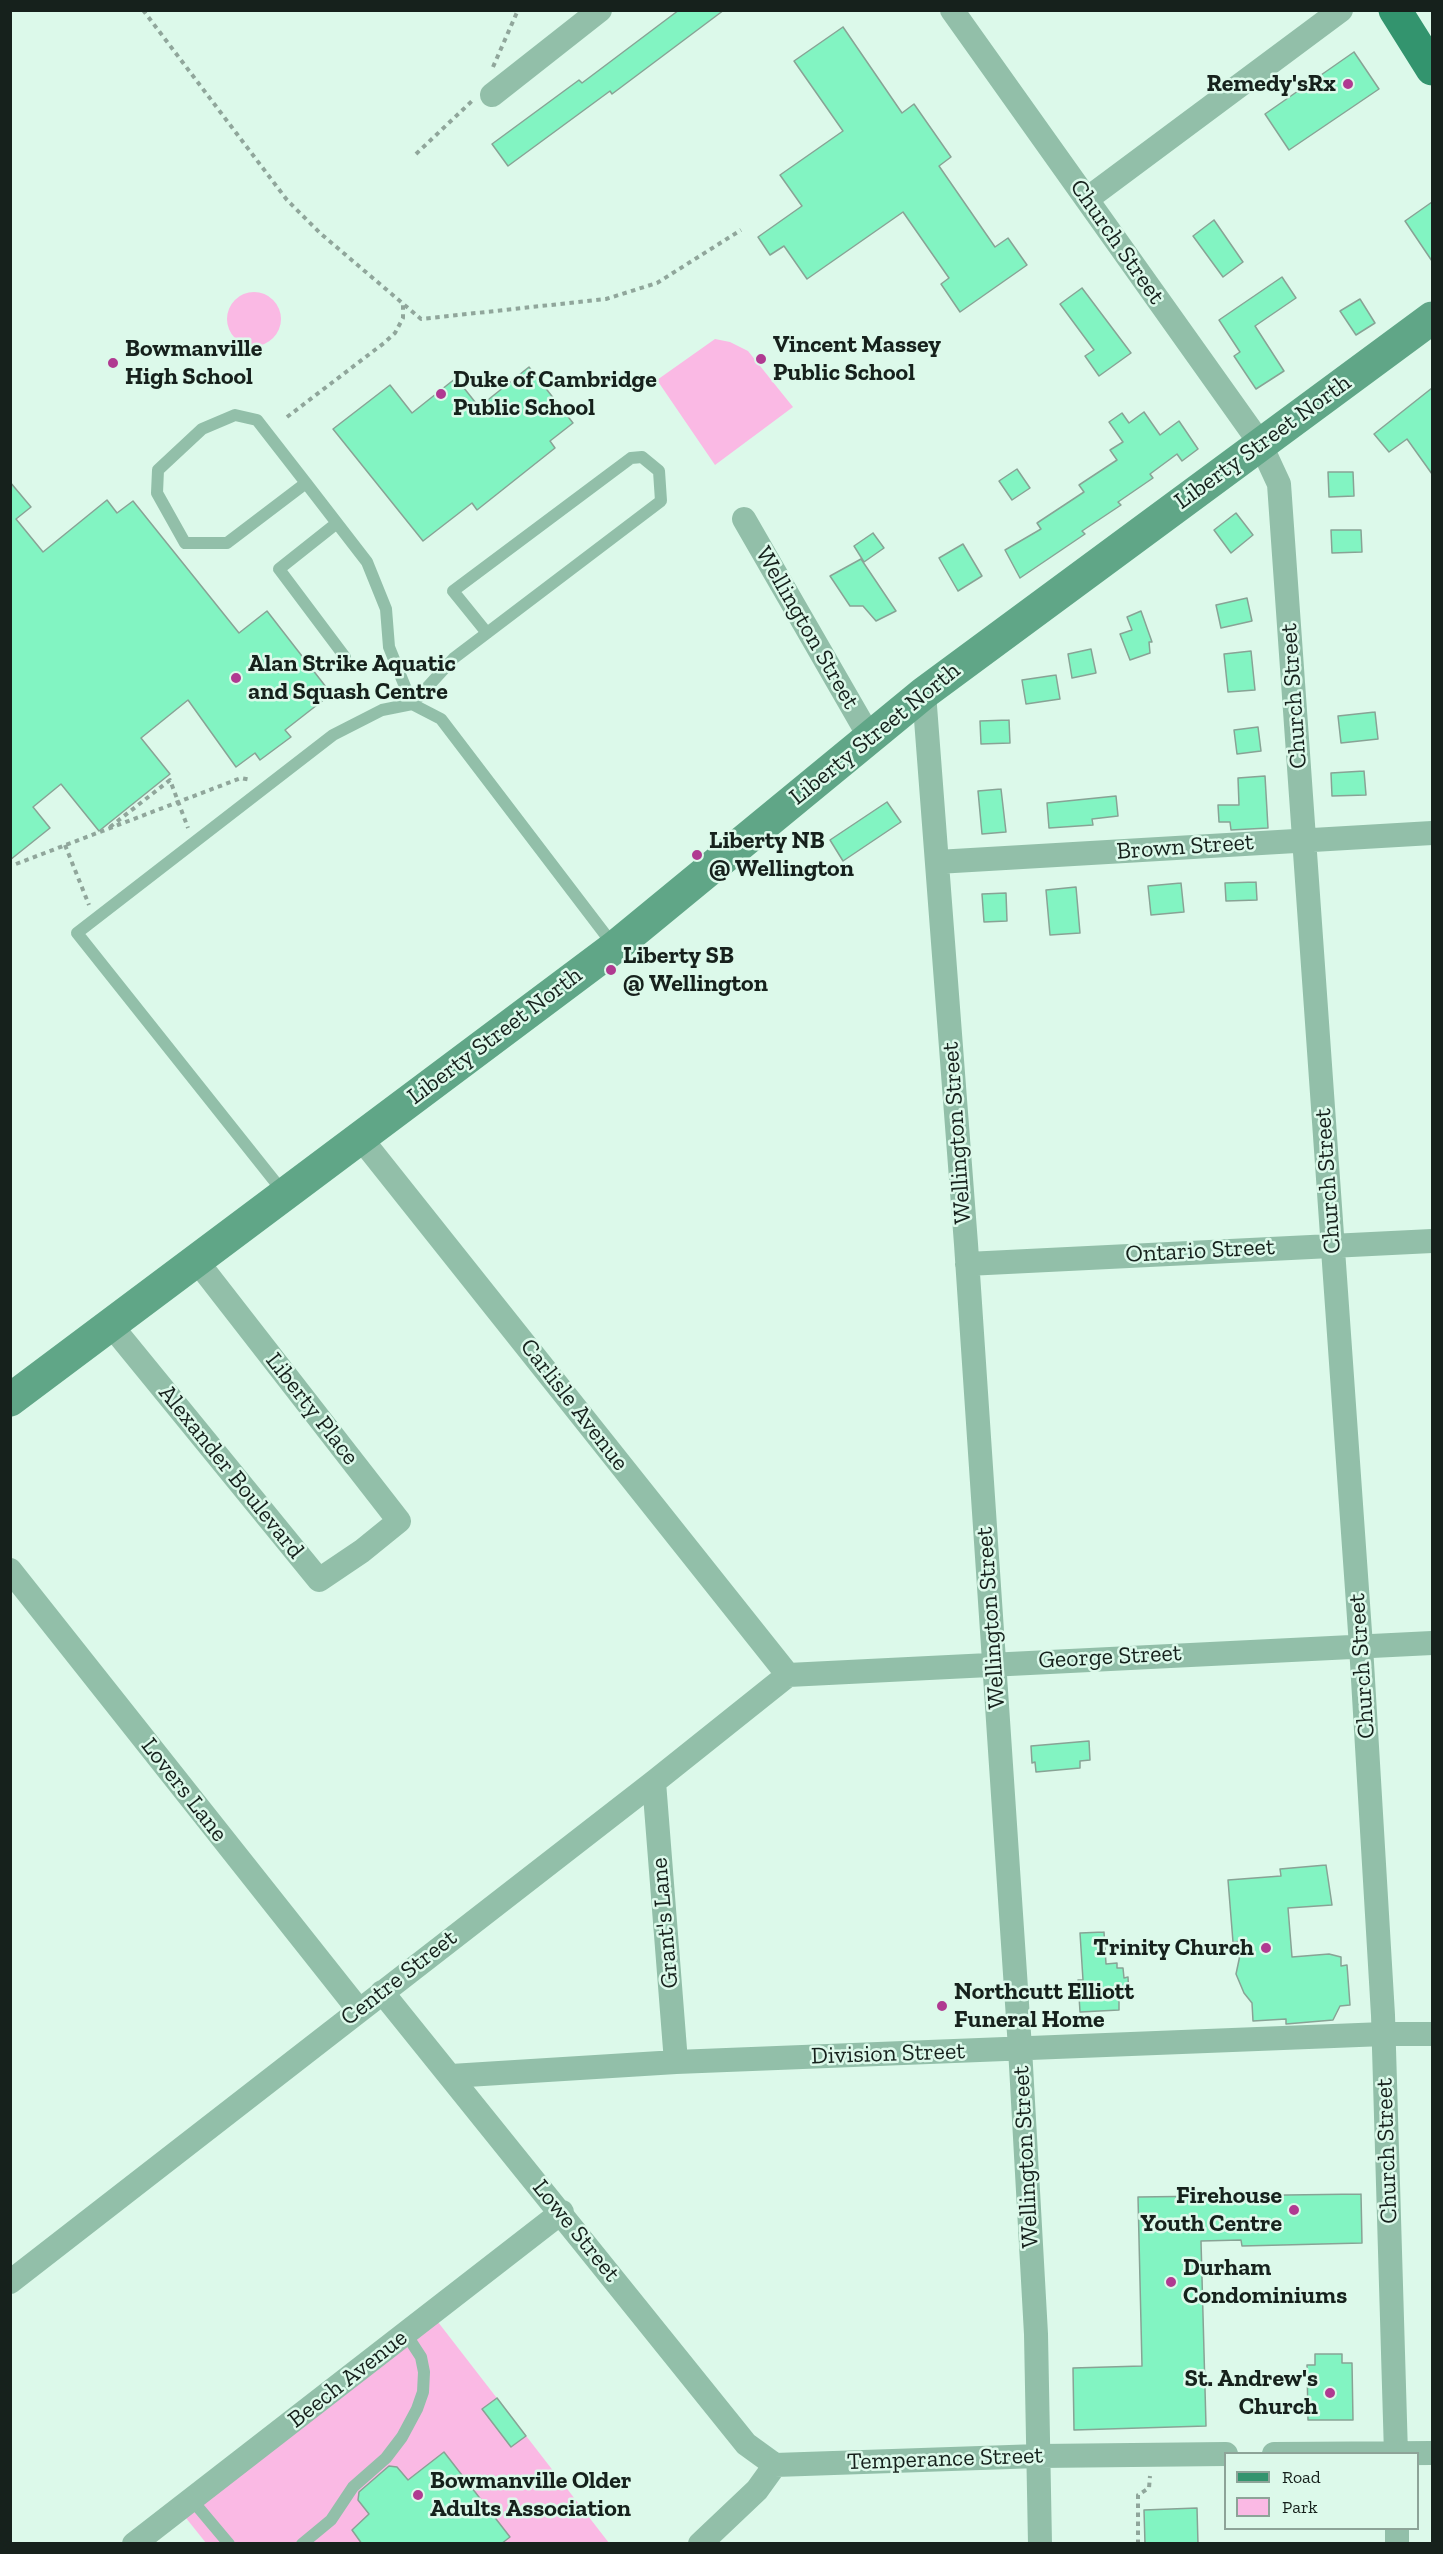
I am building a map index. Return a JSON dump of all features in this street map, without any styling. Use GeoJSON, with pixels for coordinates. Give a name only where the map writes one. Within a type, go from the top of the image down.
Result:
{"type":"FeatureCollection","features":[{"type":"Feature","properties":{"kind":"main road"},"geometry":{"type":"LineString","coordinates":[[1395,10],[1432,69]]}},
{"type":"Feature","properties":{"kind":"main road","name":"Liberty Street North"},"geometry":{"type":"LineString","coordinates":[[10,1400],[359,1136],[615,947],[924,693],[1432,318]]}},
{"type":"Feature","properties":{"kind":"street"},"geometry":{"type":"LineString","coordinates":[[492,95],[600,10]]}},
{"type":"Feature","properties":{"kind":"street","name":"Church Street"},"geometry":{"type":"LineString","coordinates":[[952,10],[1260,443],[1279,484],[1361,1646],[1384,2034],[1395,2452]]}},
{"type":"Feature","properties":{"kind":"street"},"geometry":{"type":"LineString","coordinates":[[1087,199],[1341,10]]}},
{"type":"Feature","properties":{"kind":"street","name":"Wellington Street"},"geometry":{"type":"LineString","coordinates":[[744,519],[869,736]]}},
{"type":"Feature","properties":{"kind":"street","name":"Wellington Street"},"geometry":{"type":"LineString","coordinates":[[924,693],[967,1264],[1020,2048],[1036,2334],[1040,2544]]}},
{"type":"Feature","properties":{"kind":"street","name":"Brown Street"},"geometry":{"type":"LineString","coordinates":[[937,862],[1432,833]]}},
{"type":"Feature","properties":{"kind":"street","name":"Carlisle Avenue"},"geometry":{"type":"LineString","coordinates":[[359,1136],[788,1675]]}},
{"type":"Feature","properties":{"kind":"street","name":"Ontario Street"},"geometry":{"type":"LineString","coordinates":[[967,1264],[1332,1244],[1432,1241]]}},
{"type":"Feature","properties":{"kind":"street","name":"Liberty Place"},"geometry":{"type":"LineString","coordinates":[[196,1260],[399,1521],[362,1551]]}},
{"type":"Feature","properties":{"kind":"street","name":"Alexander Boulevard"},"geometry":{"type":"LineString","coordinates":[[110,1324],[319,1580],[362,1551]]}},
{"type":"Feature","properties":{"kind":"street","name":"Lovers Lane"},"geometry":{"type":"LineString","coordinates":[[10,1570],[358,2009]]}},
{"type":"Feature","properties":{"kind":"street","name":"George Street"},"geometry":{"type":"LineString","coordinates":[[788,1675],[1432,1643]]}},
{"type":"Feature","properties":{"kind":"street","name":"Centre Street"},"geometry":{"type":"LineString","coordinates":[[10,2282],[358,2009],[654,1782],[788,1675]]}},
{"type":"Feature","properties":{"kind":"street","name":"Grant's Lane"},"geometry":{"type":"LineString","coordinates":[[654,1782],[676,2062]]}},
{"type":"Feature","properties":{"kind":"street","name":"Lowe Street"},"geometry":{"type":"LineString","coordinates":[[382,1992],[562,2212],[746,2444],[775,2465]]}},
{"type":"Feature","properties":{"kind":"street","name":"Division Street"},"geometry":{"type":"LineString","coordinates":[[451,2076],[676,2062],[1432,2034]]}},
{"type":"Feature","properties":{"kind":"street","name":"Beech Avenue"},"geometry":{"type":"LineString","coordinates":[[134,2544],[562,2212]]}},
{"type":"Feature","properties":{"kind":"street","name":"Temperance Street"},"geometry":{"type":"LineString","coordinates":[[775,2465],[1039,2456],[1224,2454]]}},
{"type":"Feature","properties":{"kind":"street"},"geometry":{"type":"LineString","coordinates":[[700,2544],[758,2490],[775,2465]]}},
{"type":"Feature","properties":{"kind":"lane"},"geometry":{"type":"LineString","coordinates":[[306,483],[227,543],[185,543],[157,493],[158,470],[202,429],[235,415],[257,420],[306,483],[337,523],[367,562],[386,609],[389,647],[412,704],[441,719],[615,947]]}},
{"type":"Feature","properties":{"kind":"lane"},"geometry":{"type":"LineString","coordinates":[[285,1193],[77,933],[333,735],[382,710],[412,704],[454,658],[487,633],[661,501],[659,471],[642,457],[631,458],[453,591],[487,633]]}},
{"type":"Feature","properties":{"kind":"lane"},"geometry":{"type":"LineString","coordinates":[[337,523],[279,569],[345,657]]}},
{"type":"Feature","properties":{"kind":"lane"},"geometry":{"type":"LineString","coordinates":[[302,2544],[331,2520],[353,2487],[386,2458],[402,2437],[417,2409],[423,2392],[424,2372],[421,2357],[406,2334]]}},
{"type":"Feature","properties":{"kind":"lane"},"geometry":{"type":"LineString","coordinates":[[192,2500],[229,2544]]}},
{"type":"Feature","properties":{"kind":"path"},"geometry":{"type":"LineString","coordinates":[[143,10],[287,200],[320,232],[421,319],[606,299],[657,283],[741,230]]}},
{"type":"Feature","properties":{"kind":"path"},"geometry":{"type":"LineString","coordinates":[[286,417],[384,344],[395,333],[403,318],[403,305]]}},
{"type":"Feature","properties":{"kind":"path"},"geometry":{"type":"LineString","coordinates":[[16,864],[241,778],[271,783]]}},
{"type":"Feature","properties":{"kind":"path"},"geometry":{"type":"LineString","coordinates":[[107,829],[170,780],[194,843]]}},
{"type":"Feature","properties":{"kind":"path"},"geometry":{"type":"LineString","coordinates":[[65,845],[95,919]]}},
{"type":"Feature","properties":{"kind":"path"},"geometry":{"type":"LineString","coordinates":[[1138,2544],[1138,2495],[1149,2488],[1150,2474]]}},
{"type":"Feature","properties":{"kind":"green space"},"geometry":{"type":"Polygon","coordinates":[[[249,292],[259,292],[269,296],[277,304],[281,319],[277,334],[269,342],[259,346],[249,346],[239,342],[231,334],[227,324],[227,314],[231,304],[239,296],[249,292]]]}},
{"type":"Feature","properties":{"kind":"green space"},"geometry":{"type":"Polygon","coordinates":[[[715,339],[730,342],[748,351],[793,407],[715,465],[657,380],[715,339]]]}},
{"type":"Feature","properties":{"kind":"green space"},"geometry":{"type":"Polygon","coordinates":[[[438,2322],[609,2543],[206,2543],[186,2518],[438,2322]]]}},
{"type":"Feature","properties":{"kind":"building"},"geometry":{"type":"Polygon","coordinates":[[[679,10],[724,10],[612,94],[610,91],[508,166],[492,144],[579,80],[582,83],[679,10]]]}},
{"type":"Feature","properties":{"kind":"building"},"geometry":{"type":"Polygon","coordinates":[[[843,27],[902,113],[914,104],[951,157],[939,166],[995,247],[1008,238],[1027,265],[960,312],[941,284],[949,278],[903,212],[807,279],[784,246],[770,255],[758,237],[802,206],[780,175],[843,131],[794,61],[843,27]]]}},
{"type":"Feature","properties":{"kind":"building"},"geometry":{"type":"Polygon","coordinates":[[[1354,52],[1379,89],[1289,150],[1265,114],[1354,52]]]}},
{"type":"Feature","properties":{"kind":"building"},"geometry":{"type":"Polygon","coordinates":[[[1432,202],[1432,261],[1405,221],[1432,202]]]}},
{"type":"Feature","properties":{"kind":"building"},"geometry":{"type":"Polygon","coordinates":[[[1214,220],[1243,262],[1223,277],[1193,236],[1214,220]]]}},
{"type":"Feature","properties":{"kind":"building"},"geometry":{"type":"Polygon","coordinates":[[[1282,277],[1296,298],[1255,326],[1284,371],[1256,389],[1234,356],[1240,352],[1219,320],[1282,277]]]}},
{"type":"Feature","properties":{"kind":"building"},"geometry":{"type":"Polygon","coordinates":[[[1082,288],[1131,353],[1099,376],[1085,356],[1094,350],[1060,304],[1082,288]]]}},
{"type":"Feature","properties":{"kind":"building"},"geometry":{"type":"Polygon","coordinates":[[[1360,299],[1375,323],[1356,335],[1340,311],[1360,299]]]}},
{"type":"Feature","properties":{"kind":"building"},"geometry":{"type":"Polygon","coordinates":[[[529,367],[573,423],[550,441],[555,448],[477,510],[472,503],[423,541],[333,429],[390,385],[412,413],[456,378],[479,407],[529,367]]]}},
{"type":"Feature","properties":{"kind":"building"},"geometry":{"type":"Polygon","coordinates":[[[1432,388],[1432,474],[1407,439],[1389,452],[1374,434],[1432,388]]]}},
{"type":"Feature","properties":{"kind":"building"},"geometry":{"type":"Polygon","coordinates":[[[1144,412],[1160,435],[1179,421],[1198,449],[1182,461],[1177,454],[1150,474],[1153,478],[1118,502],[1121,505],[1082,531],[1085,534],[1020,578],[1005,550],[1041,529],[1037,523],[1084,492],[1079,485],[1117,460],[1110,450],[1123,442],[1109,422],[1122,413],[1129,423],[1144,412]]]}},
{"type":"Feature","properties":{"kind":"building"},"geometry":{"type":"Polygon","coordinates":[[[1017,469],[1030,488],[1012,500],[999,481],[1017,469]]]}},
{"type":"Feature","properties":{"kind":"building"},"geometry":{"type":"Polygon","coordinates":[[[1328,472],[1353,472],[1354,496],[1329,497],[1328,472]]]}},
{"type":"Feature","properties":{"kind":"building"},"geometry":{"type":"Polygon","coordinates":[[[10,482],[31,507],[16,519],[43,552],[107,500],[117,513],[133,501],[239,633],[267,611],[326,687],[320,692],[326,698],[285,730],[291,737],[260,760],[255,753],[236,767],[188,700],[141,738],[170,774],[99,831],[61,784],[33,807],[50,828],[10,860],[10,482]]]}},
{"type":"Feature","properties":{"kind":"building"},"geometry":{"type":"Polygon","coordinates":[[[1236,513],[1253,535],[1231,553],[1214,530],[1236,513]]]}},
{"type":"Feature","properties":{"kind":"building"},"geometry":{"type":"Polygon","coordinates":[[[1331,530],[1361,530],[1362,552],[1332,553],[1331,530]]]}},
{"type":"Feature","properties":{"kind":"building"},"geometry":{"type":"Polygon","coordinates":[[[873,533],[884,548],[864,562],[854,546],[873,533]]]}},
{"type":"Feature","properties":{"kind":"building"},"geometry":{"type":"Polygon","coordinates":[[[963,544],[982,576],[958,591],[939,558],[963,544]]]}},
{"type":"Feature","properties":{"kind":"building"},"geometry":{"type":"Polygon","coordinates":[[[861,559],[896,611],[876,621],[863,606],[850,606],[830,576],[861,559]]]}},
{"type":"Feature","properties":{"kind":"building"},"geometry":{"type":"Polygon","coordinates":[[[1247,598],[1252,621],[1221,628],[1216,605],[1247,598]]]}},
{"type":"Feature","properties":{"kind":"building"},"geometry":{"type":"Polygon","coordinates":[[[1141,611],[1152,642],[1149,642],[1150,653],[1130,660],[1120,634],[1132,630],[1127,617],[1141,611]]]}},
{"type":"Feature","properties":{"kind":"building"},"geometry":{"type":"Polygon","coordinates":[[[1091,649],[1096,673],[1072,678],[1068,654],[1091,649]]]}},
{"type":"Feature","properties":{"kind":"building"},"geometry":{"type":"Polygon","coordinates":[[[1251,651],[1255,690],[1228,692],[1224,654],[1251,651]]]}},
{"type":"Feature","properties":{"kind":"building"},"geometry":{"type":"Polygon","coordinates":[[[1056,675],[1060,699],[1026,704],[1022,680],[1056,675]]]}},
{"type":"Feature","properties":{"kind":"building"},"geometry":{"type":"Polygon","coordinates":[[[1375,712],[1378,739],[1341,743],[1338,716],[1375,712]]]}},
{"type":"Feature","properties":{"kind":"building"},"geometry":{"type":"Polygon","coordinates":[[[1009,720],[1010,743],[981,744],[980,721],[1009,720]]]}},
{"type":"Feature","properties":{"kind":"building"},"geometry":{"type":"Polygon","coordinates":[[[1258,727],[1261,751],[1237,754],[1234,730],[1258,727]]]}},
{"type":"Feature","properties":{"kind":"building"},"geometry":{"type":"Polygon","coordinates":[[[1364,771],[1366,795],[1332,796],[1331,773],[1364,771]]]}},
{"type":"Feature","properties":{"kind":"building"},"geometry":{"type":"Polygon","coordinates":[[[1265,776],[1268,828],[1231,830],[1230,822],[1219,822],[1218,805],[1239,805],[1238,778],[1265,776]]]}},
{"type":"Feature","properties":{"kind":"building"},"geometry":{"type":"Polygon","coordinates":[[[1001,789],[1006,832],[982,834],[978,791],[1001,789]]]}},
{"type":"Feature","properties":{"kind":"building"},"geometry":{"type":"Polygon","coordinates":[[[1116,796],[1118,816],[1092,819],[1093,825],[1049,828],[1047,803],[1116,796]]]}},
{"type":"Feature","properties":{"kind":"building"},"geometry":{"type":"Polygon","coordinates":[[[887,802],[901,822],[843,861],[830,840],[887,802]]]}},
{"type":"Feature","properties":{"kind":"building"},"geometry":{"type":"Polygon","coordinates":[[[1256,882],[1257,900],[1226,901],[1225,883],[1256,882]]]}},
{"type":"Feature","properties":{"kind":"building"},"geometry":{"type":"Polygon","coordinates":[[[1181,883],[1184,912],[1151,915],[1148,886],[1181,883]]]}},
{"type":"Feature","properties":{"kind":"building"},"geometry":{"type":"Polygon","coordinates":[[[1076,887],[1080,933],[1050,935],[1046,890],[1076,887]]]}},
{"type":"Feature","properties":{"kind":"building"},"geometry":{"type":"Polygon","coordinates":[[[1006,893],[1007,921],[984,922],[982,894],[1006,893]]]}},
{"type":"Feature","properties":{"kind":"building"},"geometry":{"type":"Polygon","coordinates":[[[1089,1741],[1090,1760],[1080,1761],[1080,1768],[1036,1772],[1035,1762],[1032,1763],[1031,1746],[1089,1741]]]}},
{"type":"Feature","properties":{"kind":"building","name":"Trinity Church"},"geometry":{"type":"Polygon","coordinates":[[[1326,1865],[1332,1905],[1288,1908],[1292,1957],[1329,1954],[1341,1957],[1341,1966],[1347,1965],[1350,2005],[1340,2006],[1333,2020],[1286,2024],[1286,2019],[1253,2021],[1252,2003],[1244,1993],[1236,1974],[1243,1941],[1233,1942],[1228,1880],[1281,1876],[1280,1869],[1326,1865]]]}},
{"type":"Feature","properties":{"kind":"building"},"geometry":{"type":"Polygon","coordinates":[[[1104,1932],[1106,1964],[1117,1963],[1117,1968],[1123,1968],[1124,1978],[1128,1977],[1129,1997],[1119,1997],[1119,2010],[1080,2012],[1078,1980],[1083,1980],[1080,1933],[1104,1932]]]}},
{"type":"Feature","properties":{"kind":"building","name":"Durham Condominiums"},"geometry":{"type":"Polygon","coordinates":[[[1361,2194],[1362,2243],[1242,2246],[1241,2240],[1201,2241],[1206,2426],[1074,2430],[1073,2368],[1142,2366],[1138,2197],[1361,2194]]]}},
{"type":"Feature","properties":{"kind":"building","name":"St. Andrew's Church"},"geometry":{"type":"Polygon","coordinates":[[[1315,2354],[1342,2354],[1342,2363],[1352,2363],[1353,2420],[1308,2420],[1307,2365],[1315,2365],[1315,2354]]]}},
{"type":"Feature","properties":{"kind":"building"},"geometry":{"type":"Polygon","coordinates":[[[497,2398],[526,2436],[511,2447],[482,2409],[497,2398]]]}},
{"type":"Feature","properties":{"kind":"building","name":"Bowmanville Older Adults Association"},"geometry":{"type":"Polygon","coordinates":[[[444,2452],[510,2537],[501,2544],[362,2544],[352,2530],[369,2514],[358,2500],[359,2492],[389,2466],[397,2467],[408,2480],[444,2452]]]}},
{"type":"Feature","properties":{"kind":"building"},"geometry":{"type":"Polygon","coordinates":[[[1197,2508],[1198,2544],[1145,2544],[1144,2510],[1197,2508]]]}},
{"type":"Feature","properties":{"kind":"place","name":"Remedy'sRx"},"geometry":{"type":"Point","coordinates":[1348,84]}},
{"type":"Feature","properties":{"kind":"place","name":"Vincent Massey Public School"},"geometry":{"type":"Point","coordinates":[761,359]}},
{"type":"Feature","properties":{"kind":"place","name":"Bowmanville High School"},"geometry":{"type":"Point","coordinates":[113,363]}},
{"type":"Feature","properties":{"kind":"place","name":"Duke of Cambridge Public School"},"geometry":{"type":"Point","coordinates":[441,394]}},
{"type":"Feature","properties":{"kind":"place","name":"Alan Strike Aquatic and Squash Centre"},"geometry":{"type":"Point","coordinates":[236,678]}},
{"type":"Feature","properties":{"kind":"place","name":"Liberty NB @ Wellington"},"geometry":{"type":"Point","coordinates":[697,855]}},
{"type":"Feature","properties":{"kind":"place","name":"Liberty SB @ Wellington"},"geometry":{"type":"Point","coordinates":[611,970]}},
{"type":"Feature","properties":{"kind":"place","name":"Trinity Church"},"geometry":{"type":"Point","coordinates":[1266,1948]}},
{"type":"Feature","properties":{"kind":"place","name":"Northcutt Elliott Funeral Home"},"geometry":{"type":"Point","coordinates":[942,2006]}},
{"type":"Feature","properties":{"kind":"place","name":"Firehouse Youth Centre"},"geometry":{"type":"Point","coordinates":[1294,2210]}},
{"type":"Feature","properties":{"kind":"place","name":"Durham Condominiums"},"geometry":{"type":"Point","coordinates":[1171,2282]}},
{"type":"Feature","properties":{"kind":"place","name":"St. Andrew's Church"},"geometry":{"type":"Point","coordinates":[1330,2393]}},
{"type":"Feature","properties":{"kind":"place","name":"Bowmanville Older Adults Association"},"geometry":{"type":"Point","coordinates":[418,2495]}}]}
